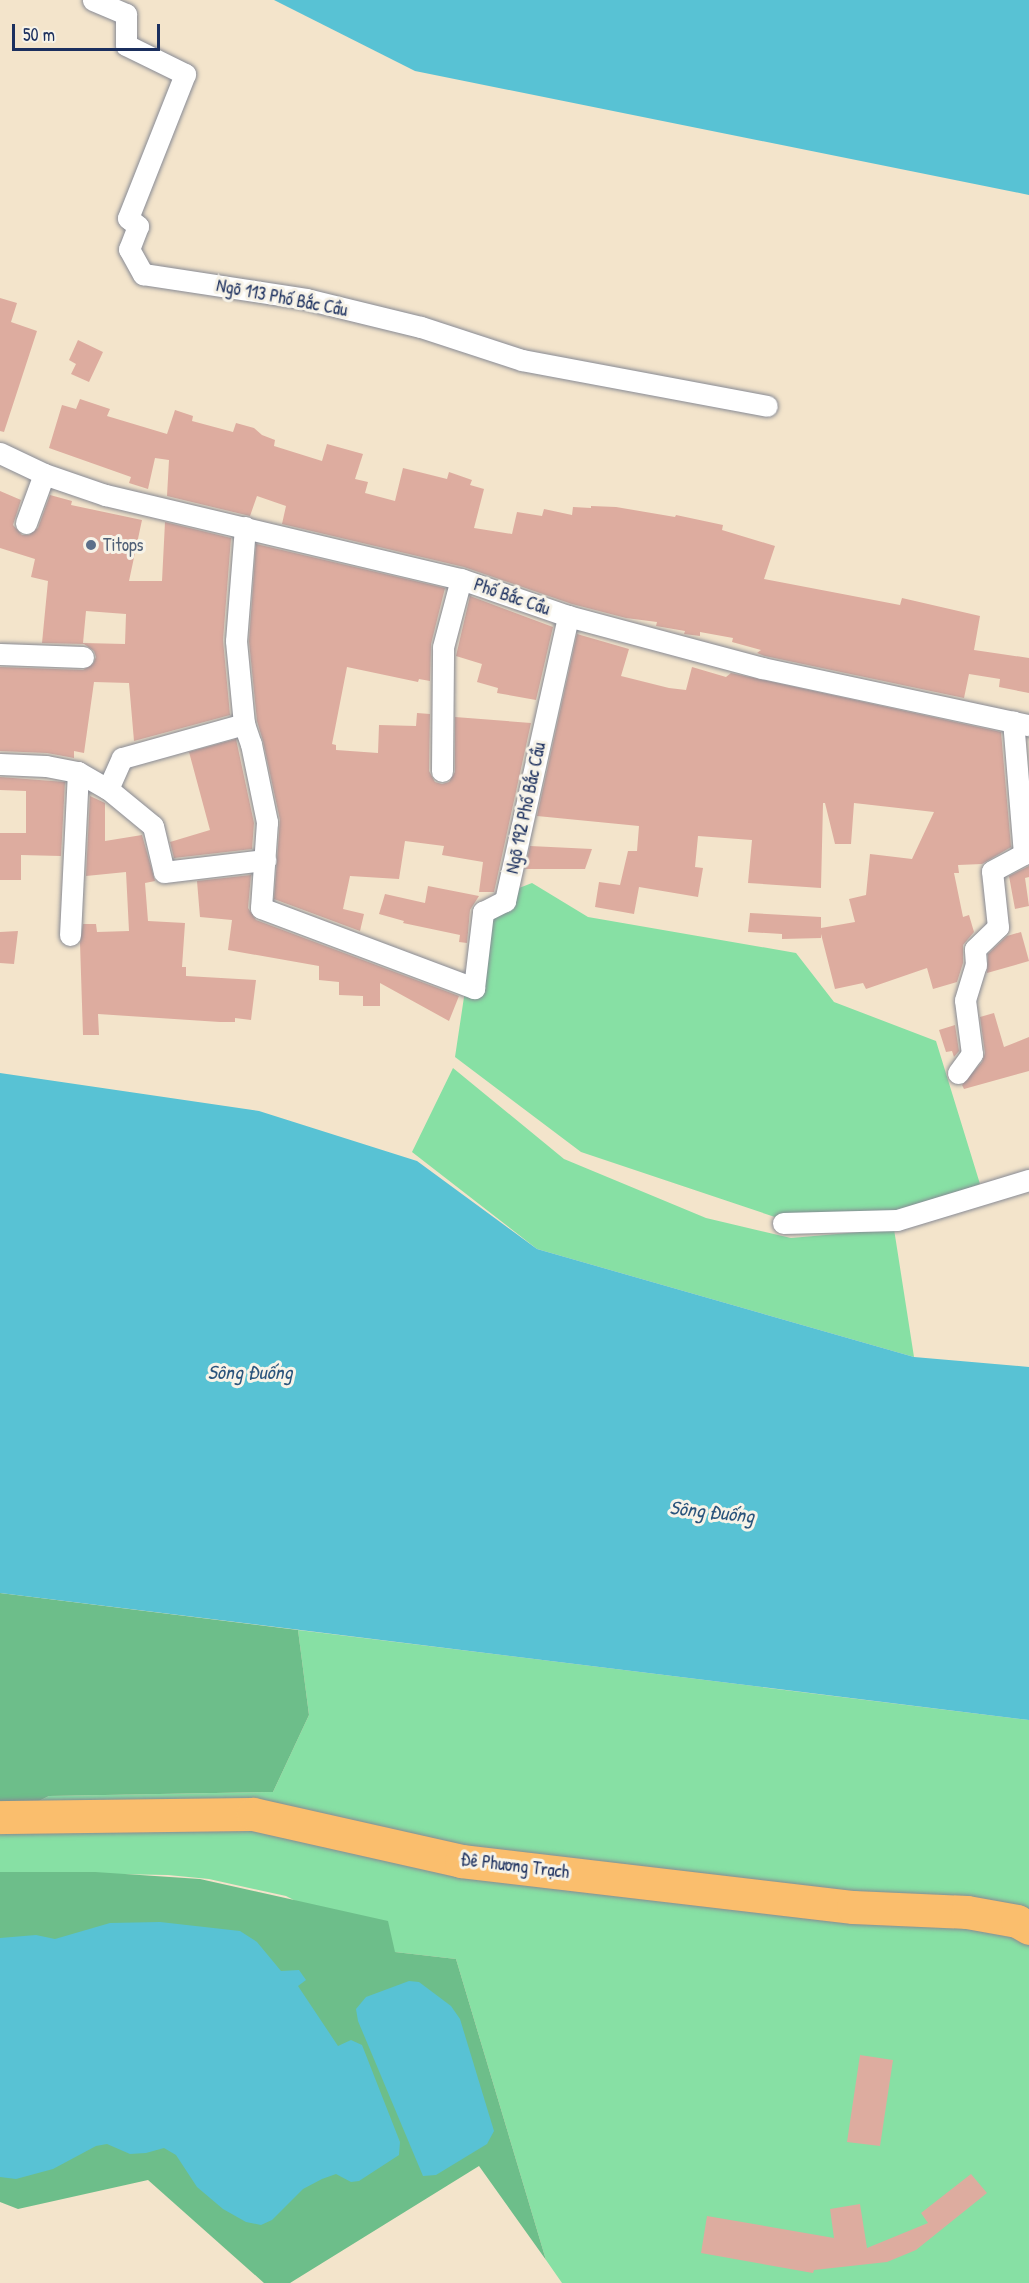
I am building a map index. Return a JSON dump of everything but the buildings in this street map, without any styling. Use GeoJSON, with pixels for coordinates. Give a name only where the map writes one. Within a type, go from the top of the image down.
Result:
{"type":"FeatureCollection","features":[{"type":"Feature","properties":{"kind":"main road","name":"Đê Phương Trạch"},"geometry":{"type":"LineString","coordinates":[[0,1817],[253,1814],[461,1861],[853,1907],[967,1912],[1017,1920],[1029,1928]]}},
{"type":"Feature","properties":{"kind":"street","name":"Ngõ 113 Phố Bắc Cầu"},"geometry":{"type":"LineString","coordinates":[[93,0],[126,14],[126,45],[185,74],[128,218],[138,226],[129,249],[143,274],[306,299],[421,327],[522,360],[767,406]]}},
{"type":"Feature","properties":{"kind":"street","name":"Phố Bắc Cầu"},"geometry":{"type":"LineString","coordinates":[[0,453],[44,474],[105,495],[461,579],[568,616],[762,668],[1021,723]]}},
{"type":"Feature","properties":{"kind":"street"},"geometry":{"type":"LineString","coordinates":[[26,523],[44,474]]}},
{"type":"Feature","properties":{"kind":"street"},"geometry":{"type":"LineString","coordinates":[[0,764],[46,766],[78,772],[108,789],[153,826],[164,872],[265,860],[267,822],[251,744],[244,724],[237,641],[245,527]]}},
{"type":"Feature","properties":{"kind":"street"},"geometry":{"type":"LineString","coordinates":[[442,771],[443,647],[461,579]]}},
{"type":"Feature","properties":{"kind":"street","name":"Ngõ 192 Phố Bắc Cầu"},"geometry":{"type":"LineString","coordinates":[[265,860],[261,908],[474,988],[483,912],[505,901],[568,616]]}},
{"type":"Feature","properties":{"kind":"street"},"geometry":{"type":"LineString","coordinates":[[0,654],[82,657]]}},
{"type":"Feature","properties":{"kind":"street"},"geometry":{"type":"LineString","coordinates":[[958,1073],[972,1054],[965,1000],[976,965],[975,949],[998,927],[992,871],[1024,854],[1021,723]]}},
{"type":"Feature","properties":{"kind":"street"},"geometry":{"type":"LineString","coordinates":[[108,789],[122,758],[244,724]]}},
{"type":"Feature","properties":{"kind":"street"},"geometry":{"type":"LineString","coordinates":[[70,935],[78,772]]}},
{"type":"Feature","properties":{"kind":"street"},"geometry":{"type":"LineString","coordinates":[[783,1223],[897,1220],[1029,1180]]}},
{"type":"Feature","properties":{"kind":"green space"},"geometry":{"type":"Polygon","coordinates":[[[532,883],[588,917],[796,953],[834,1002],[936,1041],[980,1184],[899,1214],[781,1219],[581,1152],[455,1057],[478,904],[532,883]]]}},
{"type":"Feature","properties":{"kind":"green space"},"geometry":{"type":"Polygon","coordinates":[[[453,1068],[564,1159],[706,1218],[791,1238],[894,1229],[914,1357],[537,1249],[412,1152],[453,1068]]]}},
{"type":"Feature","properties":{"kind":"green space"},"geometry":{"type":"Polygon","coordinates":[[[0,1593],[298,1630],[309,1715],[273,1792],[49,1796],[7,1817],[0,1817],[0,1593]]]}},
{"type":"Feature","properties":{"kind":"green space"},"geometry":{"type":"Polygon","coordinates":[[[298,1630],[1029,1720],[1029,2283],[562,2283],[546,2260],[456,1959],[395,1952],[286,1896],[209,1879],[168,1875],[0,1872],[0,1817],[8,1817],[49,1796],[273,1792],[309,1715],[298,1630]]]}},
{"type":"Feature","properties":{"kind":"green space"},"geometry":{"type":"Polygon","coordinates":[[[0,1872],[95,1872],[200,1879],[388,1921],[395,1952],[456,1959],[546,2260],[479,2166],[290,2283],[264,2283],[148,2180],[18,2209],[0,2202],[0,1872]]]}},
{"type":"Feature","properties":{"kind":"water"},"geometry":{"type":"Polygon","coordinates":[[[274,0],[1029,0],[1029,195],[415,71],[274,0]]]}},
{"type":"Feature","properties":{"kind":"water","name":"Sông Đuống"},"geometry":{"type":"Polygon","coordinates":[[[0,1073],[259,1111],[417,1161],[537,1249],[914,1357],[1029,1367],[1029,1720],[0,1593],[0,1073]]]}},
{"type":"Feature","properties":{"kind":"water"},"geometry":{"type":"Polygon","coordinates":[[[160,1922],[240,1931],[257,1942],[281,1971],[299,1970],[306,1980],[298,1986],[338,2046],[351,2040],[362,2045],[400,2142],[399,2155],[359,2181],[351,2182],[336,2174],[322,2179],[303,2189],[272,2220],[261,2225],[246,2222],[223,2209],[197,2187],[176,2155],[164,2148],[130,2154],[107,2144],[96,2146],[53,2169],[16,2179],[0,2177],[0,1938],[36,1935],[55,1939],[110,1923],[160,1922]]]}},
{"type":"Feature","properties":{"kind":"water"},"geometry":{"type":"Polygon","coordinates":[[[409,1981],[419,1982],[451,2006],[460,2019],[494,2131],[487,2144],[436,2175],[423,2176],[358,2021],[356,2009],[366,1997],[409,1981]]]}},
{"type":"Feature","properties":{"kind":"place","name":"Titops"},"geometry":{"type":"Point","coordinates":[91,545]}}]}
